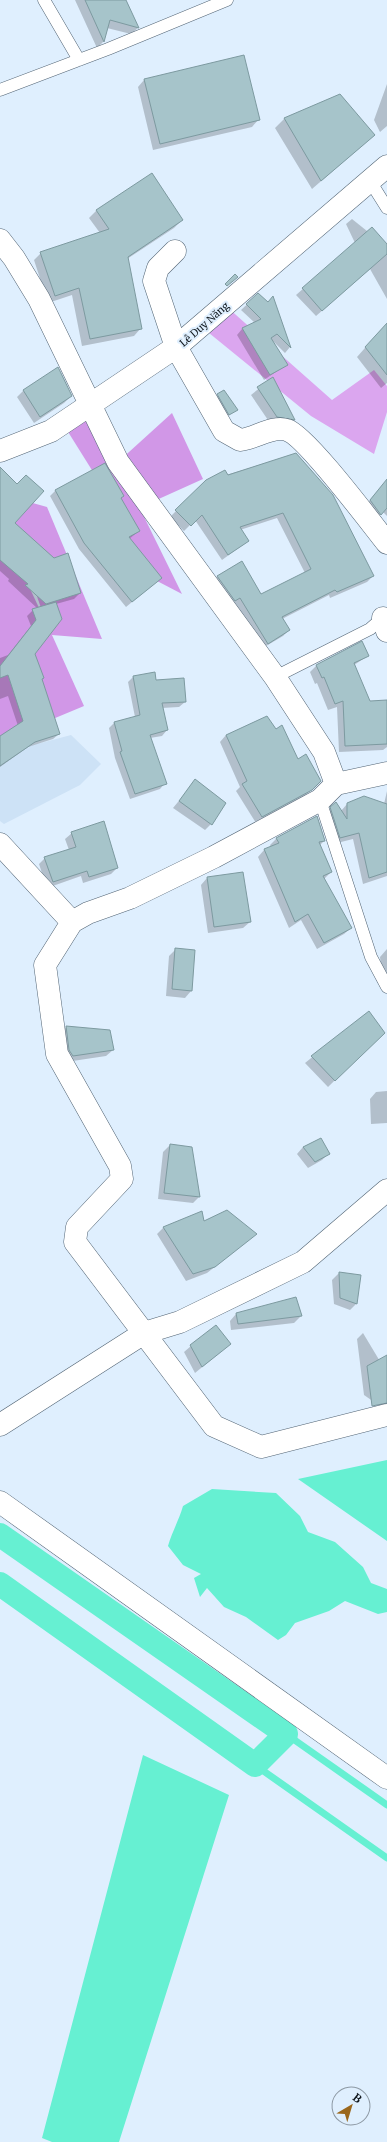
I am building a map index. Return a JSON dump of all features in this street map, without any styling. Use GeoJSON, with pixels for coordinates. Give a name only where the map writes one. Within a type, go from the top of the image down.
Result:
{"type":"FeatureCollection","features":[{"type":"Feature","properties":{"kind":"street","name":"Lê Duy Năng"},"geometry":{"type":"LineString","coordinates":[[0,451],[51,432],[176,348],[387,166]]}},
{"type":"Feature","properties":{"kind":"street"},"geometry":{"type":"LineString","coordinates":[[0,240],[14,258],[39,299],[91,405],[105,438],[118,462],[275,677],[324,752],[336,784]]}},
{"type":"Feature","properties":{"kind":"street"},"geometry":{"type":"LineString","coordinates":[[175,250],[158,268],[154,281],[176,348],[224,430],[240,440],[280,429],[288,430],[299,437],[314,453],[387,543]]}},
{"type":"Feature","properties":{"kind":"street"},"geometry":{"type":"LineString","coordinates":[[387,773],[336,784],[320,800],[207,861],[130,898],[88,913],[72,922],[45,965],[57,1054],[120,1166],[122,1179],[77,1227],[75,1242],[214,1426],[261,1447],[387,1414]]}},
{"type":"Feature","properties":{"kind":"street"},"geometry":{"type":"LineString","coordinates":[[0,844],[72,922]]}},
{"type":"Feature","properties":{"kind":"street"},"geometry":{"type":"LineString","coordinates":[[0,1425],[144,1333],[180,1322],[303,1262],[387,1190]]}},
{"type":"Feature","properties":{"kind":"street"},"geometry":{"type":"LineString","coordinates":[[0,1502],[387,1778]]}},
{"type":"Feature","properties":{"kind":"lane"},"geometry":{"type":"LineString","coordinates":[[44,0],[78,60]]}},
{"type":"Feature","properties":{"kind":"lane"},"geometry":{"type":"LineString","coordinates":[[0,90],[227,0]]}},
{"type":"Feature","properties":{"kind":"lane"},"geometry":{"type":"LineString","coordinates":[[370,181],[387,208]]}},
{"type":"Feature","properties":{"kind":"lane"},"geometry":{"type":"LineString","coordinates":[[275,677],[386,621]]}},
{"type":"Feature","properties":{"kind":"lane"},"geometry":{"type":"LineString","coordinates":[[320,800],[371,957],[387,987]]}},
{"type":"Feature","properties":{"kind":"shaded area"},"geometry":{"type":"Polygon","coordinates":[[[218,299],[332,400],[374,370],[387,386],[387,412],[374,454],[311,416],[198,324],[218,299]]]}},
{"type":"Feature","properties":{"kind":"shaded area"},"geometry":{"type":"Polygon","coordinates":[[[91,409],[182,594],[136,570],[115,507],[65,427],[91,409]]]}},
{"type":"Feature","properties":{"kind":"shaded area"},"geometry":{"type":"Polygon","coordinates":[[[172,413],[203,479],[152,502],[118,462],[172,413]]]}},
{"type":"Feature","properties":{"kind":"shaded area"},"geometry":{"type":"Polygon","coordinates":[[[4,495],[47,507],[102,639],[52,635],[84,706],[0,741],[0,554],[17,561],[47,625],[19,545],[4,495]]]}},
{"type":"Feature","properties":{"kind":"shaded area"},"geometry":{"type":"Polygon","coordinates":[[[71,735],[101,764],[80,785],[4,824],[0,821],[0,754],[71,735]]]}},
{"type":"Feature","properties":{"kind":"shaded area"},"geometry":{"type":"Polygon","coordinates":[[[387,1460],[387,1541],[298,1479],[387,1460]]]}},
{"type":"Feature","properties":{"kind":"shaded area"},"geometry":{"type":"Polygon","coordinates":[[[212,1489],[276,1493],[300,1516],[308,1532],[335,1542],[363,1567],[371,1583],[387,1589],[387,1612],[378,1614],[345,1601],[329,1611],[295,1623],[286,1635],[278,1640],[246,1617],[224,1607],[207,1588],[200,1597],[194,1578],[201,1574],[183,1565],[168,1546],[183,1506],[212,1489]]]}},
{"type":"Feature","properties":{"kind":"shaded area"},"geometry":{"type":"Polygon","coordinates":[[[143,1755],[229,1795],[119,2142],[52,2142],[42,2138],[143,1755]]]}},
{"type":"Feature","properties":{"kind":"building"},"geometry":{"type":"Polygon","coordinates":[[[85,0],[126,0],[139,28],[110,20],[104,42],[85,0]]]}},
{"type":"Feature","properties":{"kind":"building"},"geometry":{"type":"Polygon","coordinates":[[[244,55],[260,120],[160,144],[144,79],[244,55]]]}},
{"type":"Feature","properties":{"kind":"building"},"geometry":{"type":"Polygon","coordinates":[[[340,94],[375,135],[321,181],[284,118],[340,94]]]}},
{"type":"Feature","properties":{"kind":"building"},"geometry":{"type":"Polygon","coordinates":[[[152,173],[183,220],[128,257],[142,329],[90,339],[79,288],[55,296],[40,252],[109,229],[96,210],[152,173]]]}},
{"type":"Feature","properties":{"kind":"building"},"geometry":{"type":"Polygon","coordinates":[[[372,227],[387,244],[387,254],[322,311],[302,288],[372,227]]]}},
{"type":"Feature","properties":{"kind":"building"},"geometry":{"type":"Polygon","coordinates":[[[235,274],[238,277],[227,286],[225,284],[235,274]]]}},
{"type":"Feature","properties":{"kind":"building"},"geometry":{"type":"Polygon","coordinates":[[[258,293],[268,302],[273,296],[291,348],[277,334],[271,338],[288,365],[270,375],[242,328],[261,319],[246,304],[258,293]]]}},
{"type":"Feature","properties":{"kind":"building"},"geometry":{"type":"Polygon","coordinates":[[[387,323],[387,375],[365,347],[387,323]]]}},
{"type":"Feature","properties":{"kind":"building"},"geometry":{"type":"Polygon","coordinates":[[[58,367],[72,396],[40,417],[23,390],[58,367]]]}},
{"type":"Feature","properties":{"kind":"building"},"geometry":{"type":"Polygon","coordinates":[[[273,377],[295,420],[277,417],[257,387],[273,377]]]}},
{"type":"Feature","properties":{"kind":"building"},"geometry":{"type":"Polygon","coordinates":[[[224,390],[238,410],[229,415],[217,394],[224,390]]]}},
{"type":"Feature","properties":{"kind":"building"},"geometry":{"type":"Polygon","coordinates":[[[296,453],[333,495],[374,576],[337,592],[335,590],[282,617],[290,630],[268,644],[240,598],[235,601],[217,576],[242,561],[261,594],[311,569],[283,513],[240,527],[249,541],[228,555],[202,515],[191,526],[175,510],[206,480],[225,470],[228,475],[296,453]]]}},
{"type":"Feature","properties":{"kind":"building"},"geometry":{"type":"Polygon","coordinates":[[[105,463],[124,496],[121,498],[140,531],[129,537],[162,578],[132,602],[84,543],[55,490],[105,463]]]}},
{"type":"Feature","properties":{"kind":"building"},"geometry":{"type":"Polygon","coordinates":[[[0,467],[17,484],[26,475],[44,491],[15,523],[54,558],[68,553],[81,593],[46,604],[25,585],[28,584],[0,560],[0,467]]]}},
{"type":"Feature","properties":{"kind":"building"},"geometry":{"type":"Polygon","coordinates":[[[387,479],[387,508],[381,515],[370,500],[387,479]]]}},
{"type":"Feature","properties":{"kind":"building"},"geometry":{"type":"Polygon","coordinates":[[[56,602],[62,619],[35,654],[44,678],[42,679],[60,734],[35,742],[0,766],[0,736],[23,721],[8,675],[0,678],[0,666],[36,620],[32,609],[56,602]]]}},
{"type":"Feature","properties":{"kind":"building"},"geometry":{"type":"Polygon","coordinates":[[[362,641],[369,656],[354,663],[370,701],[387,700],[387,744],[345,746],[343,701],[335,704],[324,677],[322,678],[316,665],[362,641]]]}},
{"type":"Feature","properties":{"kind":"building"},"geometry":{"type":"Polygon","coordinates":[[[155,672],[156,680],[184,678],[186,702],[162,703],[168,730],[150,735],[167,784],[135,794],[120,752],[122,751],[114,722],[140,715],[133,676],[155,672]]]}},
{"type":"Feature","properties":{"kind":"building"},"geometry":{"type":"Polygon","coordinates":[[[267,716],[276,729],[282,725],[298,759],[306,754],[321,781],[312,790],[262,817],[242,784],[247,781],[226,735],[267,716]]]}},
{"type":"Feature","properties":{"kind":"building"},"geometry":{"type":"Polygon","coordinates":[[[195,779],[226,803],[212,825],[179,801],[195,779]]]}},
{"type":"Feature","properties":{"kind":"building"},"geometry":{"type":"Polygon","coordinates":[[[364,796],[387,804],[387,872],[369,878],[359,833],[340,838],[330,807],[336,802],[347,819],[347,803],[364,796]]]}},
{"type":"Feature","properties":{"kind":"building"},"geometry":{"type":"Polygon","coordinates":[[[317,816],[325,841],[319,842],[332,872],[323,876],[352,928],[324,943],[308,914],[295,922],[264,849],[279,843],[276,838],[317,816]]]}},
{"type":"Feature","properties":{"kind":"building"},"geometry":{"type":"Polygon","coordinates":[[[104,821],[118,868],[89,877],[87,871],[53,882],[44,857],[76,847],[71,832],[104,821]]]}},
{"type":"Feature","properties":{"kind":"building"},"geometry":{"type":"Polygon","coordinates":[[[243,872],[251,922],[214,927],[207,877],[243,872]]]}},
{"type":"Feature","properties":{"kind":"building"},"geometry":{"type":"Polygon","coordinates":[[[175,948],[195,950],[192,991],[172,989],[175,948]]]}},
{"type":"Feature","properties":{"kind":"building"},"geometry":{"type":"Polygon","coordinates":[[[369,1011],[385,1033],[335,1081],[311,1056],[369,1011]]]}},
{"type":"Feature","properties":{"kind":"building"},"geometry":{"type":"Polygon","coordinates":[[[66,1026],[110,1030],[114,1050],[73,1056],[69,1050],[66,1026]]]}},
{"type":"Feature","properties":{"kind":"building"},"geometry":{"type":"Polygon","coordinates":[[[321,1138],[330,1154],[315,1162],[303,1147],[321,1138]]]}},
{"type":"Feature","properties":{"kind":"building"},"geometry":{"type":"Polygon","coordinates":[[[170,1144],[192,1147],[200,1197],[164,1193],[170,1144]]]}},
{"type":"Feature","properties":{"kind":"building"},"geometry":{"type":"Polygon","coordinates":[[[227,1210],[257,1234],[215,1267],[193,1274],[163,1227],[202,1211],[204,1221],[227,1210]]]}},
{"type":"Feature","properties":{"kind":"building"},"geometry":{"type":"Polygon","coordinates":[[[339,1272],[361,1275],[357,1304],[340,1298],[339,1272]]]}},
{"type":"Feature","properties":{"kind":"building"},"geometry":{"type":"Polygon","coordinates":[[[296,1297],[302,1316],[238,1324],[236,1313],[296,1297]]]}},
{"type":"Feature","properties":{"kind":"building"},"geometry":{"type":"Polygon","coordinates":[[[216,1325],[231,1344],[202,1367],[190,1345],[216,1325]]]}},
{"type":"Feature","properties":{"kind":"building"},"geometry":{"type":"Polygon","coordinates":[[[387,1355],[387,1403],[372,1406],[367,1366],[387,1355]]]}},
{"type":"Feature","properties":{"kind":"waterway"},"geometry":{"type":"LineString","coordinates":[[0,1535],[286,1734],[255,1765],[0,1584]]}},
{"type":"Feature","properties":{"kind":"waterway"},"geometry":{"type":"LineString","coordinates":[[286,1734],[387,1805]]}},
{"type":"Feature","properties":{"kind":"waterway"},"geometry":{"type":"LineString","coordinates":[[255,1765],[387,1858]]}}]}
